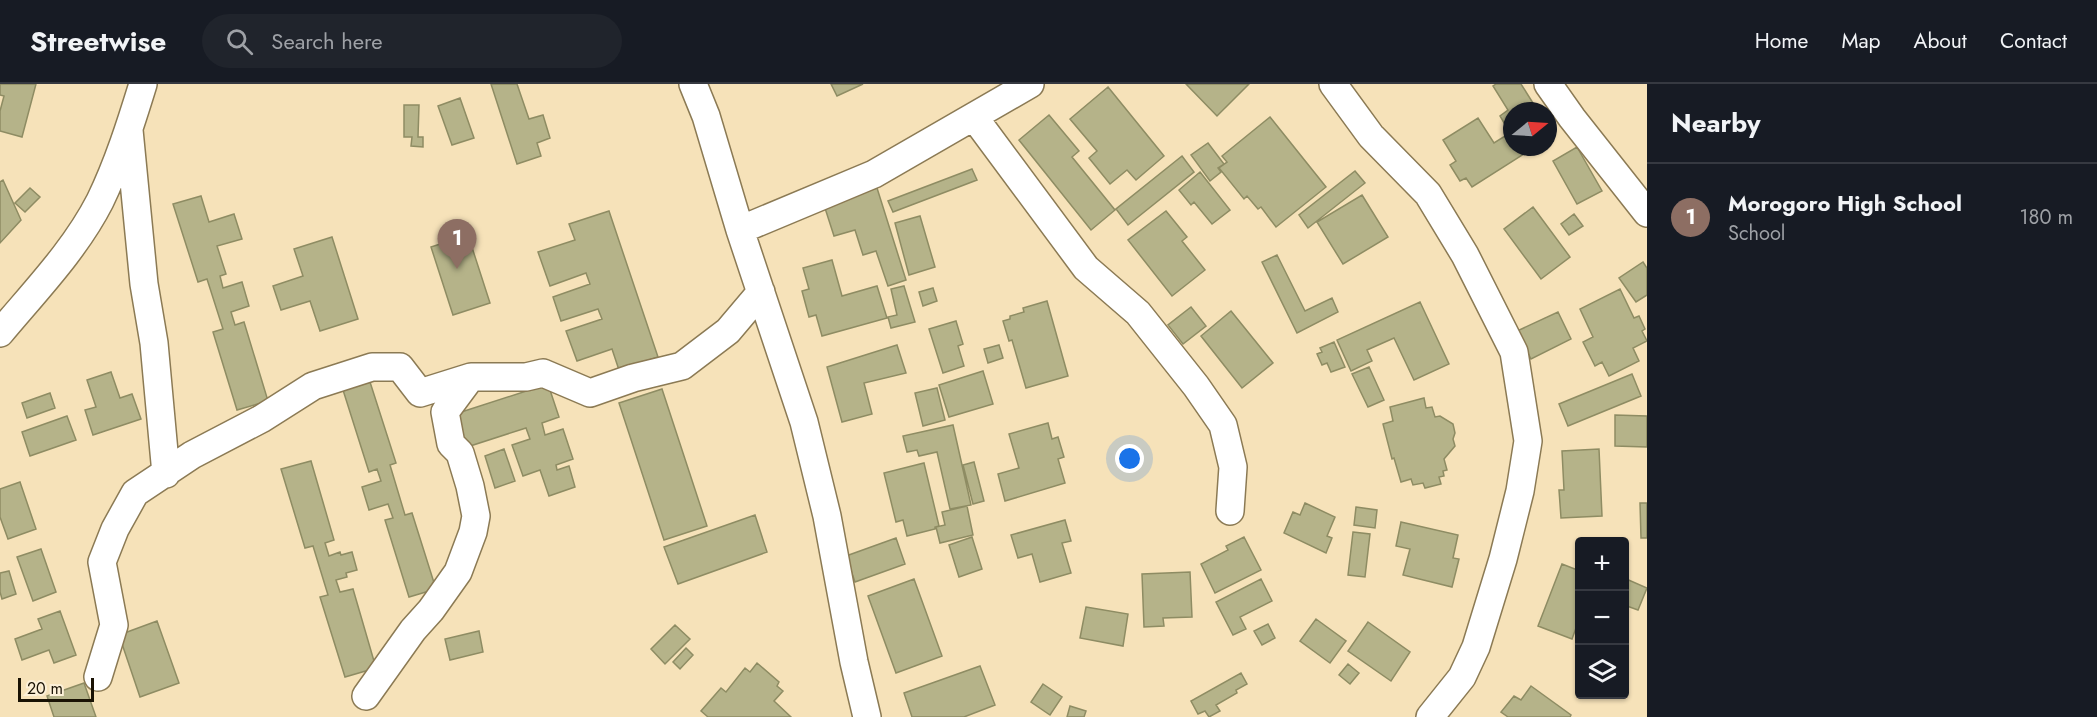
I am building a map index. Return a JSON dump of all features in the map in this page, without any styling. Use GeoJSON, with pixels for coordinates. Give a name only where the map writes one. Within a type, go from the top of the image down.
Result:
{"type":"FeatureCollection","features":[{"type":"Feature","properties":{"kind":"street"},"geometry":{"type":"LineString","coordinates":[[0,333],[48,277],[99,201],[129,130],[143,84]]}},
{"type":"Feature","properties":{"kind":"street"},"geometry":{"type":"LineString","coordinates":[[693,84],[706,116],[740,230],[804,422],[827,516],[854,662],[867,717]]}},
{"type":"Feature","properties":{"kind":"street"},"geometry":{"type":"LineString","coordinates":[[740,230],[874,174],[1030,84]]}},
{"type":"Feature","properties":{"kind":"street"},"geometry":{"type":"LineString","coordinates":[[1333,84],[1371,136],[1428,194],[1465,255],[1514,352],[1528,441],[1520,491],[1503,559],[1476,647],[1462,677],[1430,717]]}},
{"type":"Feature","properties":{"kind":"street"},"geometry":{"type":"LineString","coordinates":[[1548,84],[1647,213]]}},
{"type":"Feature","properties":{"kind":"street"},"geometry":{"type":"LineString","coordinates":[[974,117],[1086,268],[1138,313],[1196,386],[1223,425],[1233,466],[1230,512]]}},
{"type":"Feature","properties":{"kind":"street"},"geometry":{"type":"LineString","coordinates":[[129,130],[144,284],[154,343],[166,474]]}},
{"type":"Feature","properties":{"kind":"street"},"geometry":{"type":"LineString","coordinates":[[98,677],[114,625],[102,562],[115,529],[135,494],[192,456],[261,419],[314,386],[372,367],[400,367],[420,393],[471,377],[526,378],[543,373],[590,393],[633,378],[682,366],[728,331],[760,292]]}},
{"type":"Feature","properties":{"kind":"street"},"geometry":{"type":"LineString","coordinates":[[366,696],[458,572],[473,532],[476,516],[470,486],[460,453],[451,444],[445,412],[471,377]]}},
{"type":"Feature","properties":{"kind":"building"},"geometry":{"type":"Polygon","coordinates":[[[0,84],[36,84],[22,137],[0,131],[0,111],[4,96],[0,95],[0,84]]]}},
{"type":"Feature","properties":{"kind":"building"},"geometry":{"type":"Polygon","coordinates":[[[491,84],[517,84],[529,119],[543,115],[550,138],[537,143],[541,156],[517,164],[491,84]]]}},
{"type":"Feature","properties":{"kind":"building"},"geometry":{"type":"Polygon","coordinates":[[[831,84],[863,84],[837,96],[831,84]]]}},
{"type":"Feature","properties":{"kind":"building"},"geometry":{"type":"Polygon","coordinates":[[[1186,84],[1249,84],[1217,116],[1186,84]]]}},
{"type":"Feature","properties":{"kind":"building"},"geometry":{"type":"Polygon","coordinates":[[[1521,84],[1532,102],[1503,102],[1493,86],[1521,84]]]}},
{"type":"Feature","properties":{"kind":"building"},"geometry":{"type":"Polygon","coordinates":[[[1108,87],[1164,156],[1136,180],[1127,170],[1110,184],[1089,158],[1097,151],[1070,119],[1108,87]]]}},
{"type":"Feature","properties":{"kind":"building"},"geometry":{"type":"Polygon","coordinates":[[[460,98],[474,138],[452,145],[438,106],[460,98]]]}},
{"type":"Feature","properties":{"kind":"building"},"geometry":{"type":"Polygon","coordinates":[[[404,105],[419,105],[418,137],[423,137],[423,147],[411,146],[412,137],[404,137],[404,105]]]}},
{"type":"Feature","properties":{"kind":"building"},"geometry":{"type":"Polygon","coordinates":[[[1049,115],[1079,151],[1072,157],[1115,210],[1091,230],[1019,140],[1049,115]]]}},
{"type":"Feature","properties":{"kind":"building"},"geometry":{"type":"Polygon","coordinates":[[[1270,117],[1326,187],[1276,227],[1261,207],[1258,209],[1247,196],[1244,199],[1219,168],[1227,162],[1222,156],[1270,117]]]}},
{"type":"Feature","properties":{"kind":"building"},"geometry":{"type":"Polygon","coordinates":[[[1478,118],[1494,143],[1503,137],[1503,156],[1521,156],[1472,187],[1466,178],[1460,181],[1450,165],[1456,161],[1443,140],[1478,118]]]}},
{"type":"Feature","properties":{"kind":"building"},"geometry":{"type":"Polygon","coordinates":[[[1208,143],[1224,164],[1218,168],[1221,172],[1210,181],[1191,155],[1208,143]]]}},
{"type":"Feature","properties":{"kind":"building"},"geometry":{"type":"Polygon","coordinates":[[[1577,147],[1602,191],[1577,204],[1553,161],[1577,147]]]}},
{"type":"Feature","properties":{"kind":"building"},"geometry":{"type":"Polygon","coordinates":[[[1182,156],[1194,172],[1128,225],[1116,209],[1182,156]]]}},
{"type":"Feature","properties":{"kind":"building"},"geometry":{"type":"Polygon","coordinates":[[[972,169],[977,180],[893,212],[888,201],[972,169]]]}},
{"type":"Feature","properties":{"kind":"building"},"geometry":{"type":"Polygon","coordinates":[[[1355,171],[1365,183],[1308,228],[1299,215],[1355,171]]]}},
{"type":"Feature","properties":{"kind":"building"},"geometry":{"type":"Polygon","coordinates":[[[1200,172],[1230,210],[1212,224],[1194,202],[1191,205],[1179,190],[1200,172]]]}},
{"type":"Feature","properties":{"kind":"building"},"geometry":{"type":"Polygon","coordinates":[[[3,180],[21,220],[0,243],[0,182],[3,180]]]}},
{"type":"Feature","properties":{"kind":"building"},"geometry":{"type":"Polygon","coordinates":[[[30,188],[40,197],[25,212],[15,203],[30,188]]]}},
{"type":"Feature","properties":{"kind":"building"},"geometry":{"type":"Polygon","coordinates":[[[877,188],[906,280],[888,286],[876,251],[863,255],[855,230],[834,236],[824,205],[877,188]]]}},
{"type":"Feature","properties":{"kind":"building"},"geometry":{"type":"Polygon","coordinates":[[[1362,195],[1388,237],[1343,264],[1317,222],[1362,195]]]}},
{"type":"Feature","properties":{"kind":"building"},"geometry":{"type":"Polygon","coordinates":[[[201,196],[209,222],[234,214],[242,239],[217,246],[226,274],[220,276],[223,288],[242,282],[249,306],[231,312],[235,325],[244,322],[268,401],[237,410],[213,332],[223,329],[207,279],[198,282],[173,204],[201,196]]]}},
{"type":"Feature","properties":{"kind":"building"},"geometry":{"type":"Polygon","coordinates":[[[1533,207],[1570,257],[1541,279],[1504,229],[1533,207]]]}},
{"type":"Feature","properties":{"kind":"building"},"geometry":{"type":"Polygon","coordinates":[[[609,211],[658,357],[619,370],[612,349],[577,361],[566,331],[602,319],[598,309],[561,321],[553,297],[590,284],[586,273],[550,286],[538,252],[575,240],[569,224],[609,211]]]}},
{"type":"Feature","properties":{"kind":"building"},"geometry":{"type":"Polygon","coordinates":[[[1166,211],[1187,237],[1182,241],[1205,270],[1172,296],[1128,240],[1166,211]]]}},
{"type":"Feature","properties":{"kind":"building"},"geometry":{"type":"Polygon","coordinates":[[[1574,214],[1583,226],[1569,235],[1561,224],[1574,214]]]}},
{"type":"Feature","properties":{"kind":"building"},"geometry":{"type":"Polygon","coordinates":[[[920,216],[935,267],[909,275],[895,223],[920,216]]]}},
{"type":"Feature","properties":{"kind":"building"},"geometry":{"type":"Polygon","coordinates":[[[468,235],[490,303],[453,315],[431,247],[468,235]]]}},
{"type":"Feature","properties":{"kind":"building"},"geometry":{"type":"Polygon","coordinates":[[[332,237],[358,319],[320,331],[310,301],[281,310],[273,286],[303,276],[294,249],[332,237]]]}},
{"type":"Feature","properties":{"kind":"building"},"geometry":{"type":"Polygon","coordinates":[[[1277,255],[1305,311],[1332,298],[1338,312],[1297,333],[1262,262],[1277,255]]]}},
{"type":"Feature","properties":{"kind":"building"},"geometry":{"type":"Polygon","coordinates":[[[832,260],[842,296],[877,286],[887,318],[822,336],[816,315],[809,317],[802,291],[809,289],[803,268],[832,260]]]}},
{"type":"Feature","properties":{"kind":"building"},"geometry":{"type":"Polygon","coordinates":[[[1643,262],[1647,268],[1647,295],[1636,302],[1619,278],[1643,262]]]}},
{"type":"Feature","properties":{"kind":"building"},"geometry":{"type":"Polygon","coordinates":[[[904,286],[915,322],[891,328],[888,317],[897,315],[891,289],[904,286]]]}},
{"type":"Feature","properties":{"kind":"building"},"geometry":{"type":"Polygon","coordinates":[[[933,288],[937,301],[923,306],[919,292],[933,288]]]}},
{"type":"Feature","properties":{"kind":"building"},"geometry":{"type":"Polygon","coordinates":[[[1620,289],[1634,318],[1639,316],[1647,341],[1633,348],[1639,361],[1609,376],[1602,362],[1595,366],[1583,342],[1593,337],[1580,309],[1620,289]]]}},
{"type":"Feature","properties":{"kind":"building"},"geometry":{"type":"Polygon","coordinates":[[[1047,301],[1068,376],[1026,388],[1012,340],[1009,341],[1003,321],[1010,319],[1010,316],[1024,312],[1023,308],[1047,301]]]}},
{"type":"Feature","properties":{"kind":"building"},"geometry":{"type":"Polygon","coordinates":[[[1420,302],[1449,364],[1414,380],[1394,338],[1367,350],[1372,361],[1351,371],[1337,340],[1420,302]]]}},
{"type":"Feature","properties":{"kind":"building"},"geometry":{"type":"Polygon","coordinates":[[[1191,307],[1206,326],[1183,344],[1168,325],[1191,307]]]}},
{"type":"Feature","properties":{"kind":"building"},"geometry":{"type":"Polygon","coordinates":[[[1231,311],[1273,363],[1242,388],[1201,336],[1231,311]]]}},
{"type":"Feature","properties":{"kind":"building"},"geometry":{"type":"Polygon","coordinates":[[[1558,312],[1571,339],[1531,359],[1517,331],[1558,312]]]}},
{"type":"Feature","properties":{"kind":"building"},"geometry":{"type":"Polygon","coordinates":[[[956,321],[963,344],[958,346],[964,366],[943,373],[929,329],[956,321]]]}},
{"type":"Feature","properties":{"kind":"building"},"geometry":{"type":"Polygon","coordinates":[[[1334,342],[1345,367],[1331,372],[1327,363],[1322,365],[1317,354],[1322,352],[1320,348],[1334,342]]]}},
{"type":"Feature","properties":{"kind":"building"},"geometry":{"type":"Polygon","coordinates":[[[897,345],[906,373],[864,383],[872,414],[842,422],[827,367],[897,345]]]}},
{"type":"Feature","properties":{"kind":"building"},"geometry":{"type":"Polygon","coordinates":[[[999,345],[1003,358],[988,363],[984,349],[999,345]]]}},
{"type":"Feature","properties":{"kind":"building"},"geometry":{"type":"Polygon","coordinates":[[[1369,367],[1384,400],[1368,407],[1352,374],[1369,367]]]}},
{"type":"Feature","properties":{"kind":"building"},"geometry":{"type":"Polygon","coordinates":[[[983,371],[993,404],[949,417],[939,385],[983,371]]]}},
{"type":"Feature","properties":{"kind":"building"},"geometry":{"type":"Polygon","coordinates":[[[111,372],[120,398],[132,394],[141,419],[93,435],[85,410],[96,407],[87,380],[111,372]]]}},
{"type":"Feature","properties":{"kind":"building"},"geometry":{"type":"Polygon","coordinates":[[[1632,374],[1641,396],[1568,426],[1559,404],[1632,374]]]}},
{"type":"Feature","properties":{"kind":"building"},"geometry":{"type":"Polygon","coordinates":[[[370,382],[396,463],[390,465],[405,515],[412,513],[436,589],[409,597],[385,520],[393,518],[388,504],[369,510],[362,487],[381,481],[377,469],[369,472],[343,390],[370,382]]]}},
{"type":"Feature","properties":{"kind":"building"},"geometry":{"type":"Polygon","coordinates":[[[548,384],[559,417],[542,423],[545,435],[563,429],[573,459],[556,465],[557,470],[569,466],[575,487],[549,496],[540,470],[523,476],[512,445],[530,439],[526,428],[464,448],[452,415],[548,384]]]}},
{"type":"Feature","properties":{"kind":"building"},"geometry":{"type":"Polygon","coordinates":[[[937,388],[945,420],[923,426],[915,393],[937,388]]]}},
{"type":"Feature","properties":{"kind":"building"},"geometry":{"type":"Polygon","coordinates":[[[662,389],[707,526],[664,540],[619,403],[662,389]]]}},
{"type":"Feature","properties":{"kind":"building"},"geometry":{"type":"Polygon","coordinates":[[[50,393],[55,408],[27,418],[22,403],[50,393]]]}},
{"type":"Feature","properties":{"kind":"building"},"geometry":{"type":"Polygon","coordinates":[[[1424,398],[1426,408],[1432,407],[1435,417],[1440,416],[1453,424],[1455,433],[1453,439],[1455,446],[1444,459],[1447,470],[1443,471],[1444,476],[1439,477],[1441,484],[1425,488],[1423,483],[1413,485],[1411,479],[1401,482],[1383,424],[1393,421],[1390,407],[1424,398]]]}},
{"type":"Feature","properties":{"kind":"building"},"geometry":{"type":"Polygon","coordinates":[[[1615,415],[1647,416],[1647,447],[1615,446],[1615,415]]]}},
{"type":"Feature","properties":{"kind":"building"},"geometry":{"type":"Polygon","coordinates":[[[67,416],[76,440],[30,456],[22,432],[67,416]]]}},
{"type":"Feature","properties":{"kind":"building"},"geometry":{"type":"Polygon","coordinates":[[[1048,423],[1052,439],[1058,437],[1064,457],[1058,459],[1065,483],[1005,501],[998,474],[1019,468],[1009,434],[1048,423]]]}},
{"type":"Feature","properties":{"kind":"building"},"geometry":{"type":"Polygon","coordinates":[[[953,425],[971,505],[950,509],[937,452],[919,456],[917,450],[907,452],[903,436],[953,425]]]}},
{"type":"Feature","properties":{"kind":"building"},"geometry":{"type":"Polygon","coordinates":[[[504,449],[515,481],[495,488],[485,456],[504,449]]]}},
{"type":"Feature","properties":{"kind":"building"},"geometry":{"type":"Polygon","coordinates":[[[1599,449],[1602,516],[1561,518],[1559,490],[1564,490],[1562,451],[1599,449]]]}},
{"type":"Feature","properties":{"kind":"building"},"geometry":{"type":"Polygon","coordinates":[[[311,461],[334,540],[325,543],[329,556],[340,552],[341,555],[352,552],[357,570],[346,573],[347,577],[336,580],[340,592],[353,589],[376,668],[345,677],[320,597],[328,595],[313,546],[305,548],[281,469],[311,461]]]}},
{"type":"Feature","properties":{"kind":"building"},"geometry":{"type":"Polygon","coordinates":[[[974,462],[984,501],[973,504],[963,465],[974,462]]]}},
{"type":"Feature","properties":{"kind":"building"},"geometry":{"type":"Polygon","coordinates":[[[924,463],[939,526],[907,536],[903,520],[896,522],[884,473],[924,463]]]}},
{"type":"Feature","properties":{"kind":"building"},"geometry":{"type":"Polygon","coordinates":[[[20,482],[36,529],[8,539],[0,517],[0,489],[20,482]]]}},
{"type":"Feature","properties":{"kind":"building"},"geometry":{"type":"Polygon","coordinates":[[[1305,503],[1335,517],[1327,536],[1332,538],[1326,553],[1284,533],[1293,512],[1300,515],[1305,503]]]}},
{"type":"Feature","properties":{"kind":"building"},"geometry":{"type":"Polygon","coordinates":[[[1640,503],[1647,503],[1647,538],[1641,538],[1640,503]]]}},
{"type":"Feature","properties":{"kind":"building"},"geometry":{"type":"Polygon","coordinates":[[[967,506],[973,535],[940,543],[936,527],[945,525],[942,512],[967,506]]]}},
{"type":"Feature","properties":{"kind":"building"},"geometry":{"type":"Polygon","coordinates":[[[1356,507],[1377,510],[1375,528],[1354,525],[1356,507]]]}},
{"type":"Feature","properties":{"kind":"building"},"geometry":{"type":"Polygon","coordinates":[[[755,515],[767,552],[678,584],[664,547],[755,515]]]}},
{"type":"Feature","properties":{"kind":"building"},"geometry":{"type":"Polygon","coordinates":[[[1065,520],[1071,541],[1062,543],[1071,573],[1040,582],[1032,554],[1018,558],[1011,535],[1065,520]]]}},
{"type":"Feature","properties":{"kind":"building"},"geometry":{"type":"Polygon","coordinates":[[[1401,522],[1458,535],[1453,558],[1459,559],[1452,587],[1403,575],[1410,549],[1396,546],[1401,522]]]}},
{"type":"Feature","properties":{"kind":"building"},"geometry":{"type":"Polygon","coordinates":[[[1353,532],[1370,534],[1365,577],[1348,575],[1353,532]]]}},
{"type":"Feature","properties":{"kind":"building"},"geometry":{"type":"Polygon","coordinates":[[[972,537],[982,569],[959,577],[949,545],[972,537]]]}},
{"type":"Feature","properties":{"kind":"building"},"geometry":{"type":"Polygon","coordinates":[[[1244,537],[1261,570],[1215,593],[1201,564],[1228,550],[1226,546],[1244,537]]]}},
{"type":"Feature","properties":{"kind":"building"},"geometry":{"type":"Polygon","coordinates":[[[896,538],[905,564],[855,582],[846,556],[896,538]]]}},
{"type":"Feature","properties":{"kind":"building"},"geometry":{"type":"Polygon","coordinates":[[[41,549],[56,592],[33,601],[17,557],[41,549]]]}},
{"type":"Feature","properties":{"kind":"building"},"geometry":{"type":"Polygon","coordinates":[[[1562,564],[1575,569],[1575,631],[1572,639],[1538,626],[1562,564]]]}},
{"type":"Feature","properties":{"kind":"building"},"geometry":{"type":"Polygon","coordinates":[[[9,571],[16,594],[2,599],[0,573],[9,571]]]}},
{"type":"Feature","properties":{"kind":"building"},"geometry":{"type":"Polygon","coordinates":[[[1190,572],[1192,617],[1163,618],[1164,626],[1144,627],[1142,574],[1190,572]]]}},
{"type":"Feature","properties":{"kind":"building"},"geometry":{"type":"Polygon","coordinates":[[[914,579],[942,656],[896,673],[868,596],[914,579]]]}},
{"type":"Feature","properties":{"kind":"building"},"geometry":{"type":"Polygon","coordinates":[[[1261,579],[1272,601],[1240,617],[1246,629],[1233,635],[1216,602],[1261,579]]]}},
{"type":"Feature","properties":{"kind":"building"},"geometry":{"type":"Polygon","coordinates":[[[1629,580],[1647,588],[1638,610],[1629,607],[1629,580]]]}},
{"type":"Feature","properties":{"kind":"building"},"geometry":{"type":"Polygon","coordinates":[[[1086,607],[1128,614],[1123,646],[1080,638],[1086,607]]]}},
{"type":"Feature","properties":{"kind":"building"},"geometry":{"type":"Polygon","coordinates":[[[60,611],[76,655],[54,663],[49,650],[22,660],[15,639],[42,629],[38,619],[60,611]]]}},
{"type":"Feature","properties":{"kind":"building"},"geometry":{"type":"Polygon","coordinates":[[[1316,619],[1346,641],[1330,663],[1300,641],[1316,619]]]}},
{"type":"Feature","properties":{"kind":"building"},"geometry":{"type":"Polygon","coordinates":[[[157,621],[179,683],[140,697],[119,635],[157,621]]]}},
{"type":"Feature","properties":{"kind":"building"},"geometry":{"type":"Polygon","coordinates":[[[1368,622],[1410,652],[1391,681],[1348,651],[1368,622]]]}},
{"type":"Feature","properties":{"kind":"building"},"geometry":{"type":"Polygon","coordinates":[[[1268,624],[1275,638],[1262,645],[1254,631],[1268,624]]]}},
{"type":"Feature","properties":{"kind":"building"},"geometry":{"type":"Polygon","coordinates":[[[675,625],[690,639],[665,664],[651,649],[675,625]]]}},
{"type":"Feature","properties":{"kind":"building"},"geometry":{"type":"Polygon","coordinates":[[[479,631],[483,652],[450,660],[445,639],[479,631]]]}},
{"type":"Feature","properties":{"kind":"building"},"geometry":{"type":"Polygon","coordinates":[[[686,648],[693,655],[680,669],[673,662],[686,648]]]}},
{"type":"Feature","properties":{"kind":"building"},"geometry":{"type":"Polygon","coordinates":[[[757,663],[779,682],[777,686],[783,691],[774,701],[791,717],[708,717],[701,711],[721,688],[726,692],[745,668],[750,672],[757,663]]]}},
{"type":"Feature","properties":{"kind":"building"},"geometry":{"type":"Polygon","coordinates":[[[1348,664],[1359,673],[1350,684],[1339,675],[1348,664]]]}},
{"type":"Feature","properties":{"kind":"building"},"geometry":{"type":"Polygon","coordinates":[[[980,666],[995,705],[964,717],[912,717],[904,693],[980,666]]]}},
{"type":"Feature","properties":{"kind":"building"},"geometry":{"type":"Polygon","coordinates":[[[1241,673],[1247,684],[1236,690],[1237,693],[1216,705],[1220,711],[1209,717],[1205,711],[1198,714],[1191,701],[1241,673]]]}},
{"type":"Feature","properties":{"kind":"building"},"geometry":{"type":"Polygon","coordinates":[[[84,683],[96,717],[54,717],[47,696],[84,683]]]}},
{"type":"Feature","properties":{"kind":"building"},"geometry":{"type":"Polygon","coordinates":[[[1043,684],[1062,697],[1050,715],[1031,702],[1043,684]]]}},
{"type":"Feature","properties":{"kind":"building"},"geometry":{"type":"Polygon","coordinates":[[[1531,686],[1571,715],[1570,717],[1508,717],[1501,712],[1514,696],[1521,700],[1531,686]]]}},
{"type":"Feature","properties":{"kind":"building"},"geometry":{"type":"Polygon","coordinates":[[[1070,706],[1086,711],[1084,717],[1067,717],[1070,706]]]}},
{"type":"Feature","properties":{"kind":"place","name":"Morogoro High School"},"geometry":{"type":"Point","coordinates":[457,269]}}]}
